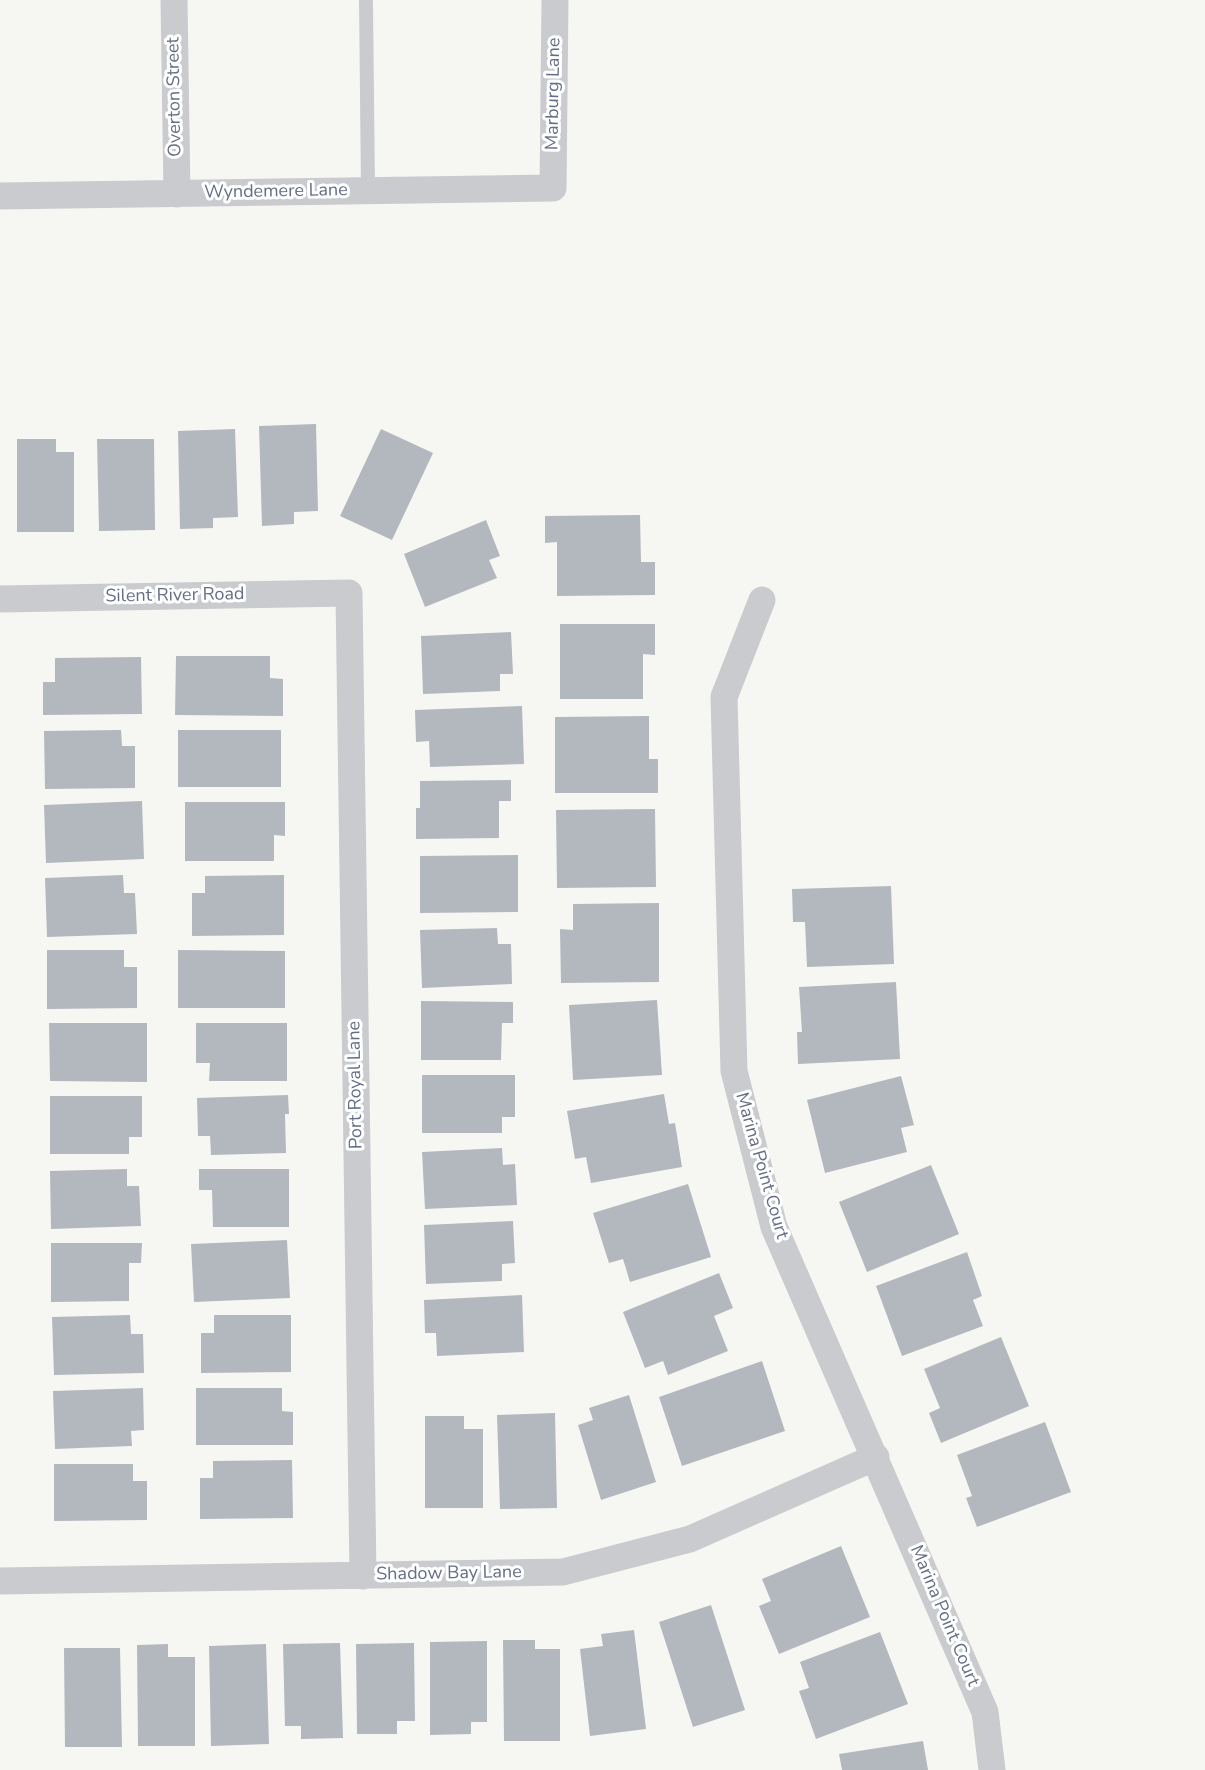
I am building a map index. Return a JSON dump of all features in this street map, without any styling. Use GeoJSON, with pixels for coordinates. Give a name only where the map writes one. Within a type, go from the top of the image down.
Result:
{"type":"FeatureCollection","features":[{"type":"Feature","properties":{"kind":"street","name":"Overton Street"},"geometry":{"type":"LineString","coordinates":[[174,0],[177,194]]}},
{"type":"Feature","properties":{"kind":"street","name":"Marburg Lane"},"geometry":{"type":"LineString","coordinates":[[553,188],[555,0]]}},
{"type":"Feature","properties":{"kind":"street","name":"Wyndemere Lane"},"geometry":{"type":"LineString","coordinates":[[0,196],[553,188]]}},
{"type":"Feature","properties":{"kind":"street","name":"Silent River Road"},"geometry":{"type":"LineString","coordinates":[[0,599],[349,593]]}},
{"type":"Feature","properties":{"kind":"street","name":"Port Royal Lane"},"geometry":{"type":"LineString","coordinates":[[349,593],[363,1576]]}},
{"type":"Feature","properties":{"kind":"street","name":"Marina Point Court"},"geometry":{"type":"LineString","coordinates":[[762,600],[724,697],[734,1071],[774,1227],[985,1712],[992,1770]]}},
{"type":"Feature","properties":{"kind":"street","name":"Shadow Bay Lane"},"geometry":{"type":"LineString","coordinates":[[0,1581],[563,1572],[690,1539],[876,1457]]}},
{"type":"Feature","properties":{"kind":"lane"},"geometry":{"type":"LineString","coordinates":[[366,0],[368,191]]}},
{"type":"Feature","properties":{"kind":"building"},"geometry":{"type":"Polygon","coordinates":[[[316,424],[318,511],[294,512],[294,524],[262,526],[259,426],[316,424]]]}},
{"type":"Feature","properties":{"kind":"building"},"geometry":{"type":"Polygon","coordinates":[[[235,429],[238,517],[213,518],[213,528],[180,529],[178,431],[235,429]]]}},
{"type":"Feature","properties":{"kind":"building"},"geometry":{"type":"Polygon","coordinates":[[[381,429],[433,453],[392,540],[340,516],[381,429]]]}},
{"type":"Feature","properties":{"kind":"building"},"geometry":{"type":"Polygon","coordinates":[[[17,439],[56,439],[56,452],[74,452],[74,532],[17,532],[17,439]]]}},
{"type":"Feature","properties":{"kind":"building"},"geometry":{"type":"Polygon","coordinates":[[[97,439],[154,439],[155,530],[99,531],[97,439]]]}},
{"type":"Feature","properties":{"kind":"building"},"geometry":{"type":"Polygon","coordinates":[[[640,515],[641,562],[655,562],[655,595],[557,596],[557,542],[545,543],[545,516],[640,515]]]}},
{"type":"Feature","properties":{"kind":"building"},"geometry":{"type":"Polygon","coordinates":[[[486,520],[500,556],[489,560],[497,578],[425,607],[404,554],[486,520]]]}},
{"type":"Feature","properties":{"kind":"building"},"geometry":{"type":"Polygon","coordinates":[[[560,624],[655,624],[655,655],[643,654],[643,699],[560,699],[560,624]]]}},
{"type":"Feature","properties":{"kind":"building"},"geometry":{"type":"Polygon","coordinates":[[[511,632],[513,674],[500,674],[500,691],[423,694],[421,636],[511,632]]]}},
{"type":"Feature","properties":{"kind":"building"},"geometry":{"type":"Polygon","coordinates":[[[176,656],[270,656],[270,678],[283,679],[283,716],[175,715],[176,656]]]}},
{"type":"Feature","properties":{"kind":"building"},"geometry":{"type":"Polygon","coordinates":[[[141,657],[142,714],[43,715],[43,682],[55,682],[55,658],[141,657]]]}},
{"type":"Feature","properties":{"kind":"building"},"geometry":{"type":"Polygon","coordinates":[[[522,706],[524,764],[430,767],[429,741],[416,742],[415,710],[522,706]]]}},
{"type":"Feature","properties":{"kind":"building"},"geometry":{"type":"Polygon","coordinates":[[[649,716],[649,759],[658,759],[658,793],[555,793],[555,717],[649,716]]]}},
{"type":"Feature","properties":{"kind":"building"},"geometry":{"type":"Polygon","coordinates":[[[121,730],[122,746],[135,746],[135,788],[45,789],[44,731],[121,730]]]}},
{"type":"Feature","properties":{"kind":"building"},"geometry":{"type":"Polygon","coordinates":[[[178,730],[281,730],[281,787],[178,787],[178,730]]]}},
{"type":"Feature","properties":{"kind":"building"},"geometry":{"type":"Polygon","coordinates":[[[511,780],[511,801],[499,801],[499,838],[416,839],[416,808],[420,808],[420,781],[511,780]]]}},
{"type":"Feature","properties":{"kind":"building"},"geometry":{"type":"Polygon","coordinates":[[[142,801],[144,859],[46,863],[44,805],[142,801]]]}},
{"type":"Feature","properties":{"kind":"building"},"geometry":{"type":"Polygon","coordinates":[[[185,802],[285,802],[285,836],[274,835],[274,861],[185,861],[185,802]]]}},
{"type":"Feature","properties":{"kind":"building"},"geometry":{"type":"Polygon","coordinates":[[[655,809],[656,887],[557,888],[556,810],[655,809]]]}},
{"type":"Feature","properties":{"kind":"building"},"geometry":{"type":"Polygon","coordinates":[[[518,855],[518,912],[420,913],[420,856],[518,855]]]}},
{"type":"Feature","properties":{"kind":"building"},"geometry":{"type":"Polygon","coordinates":[[[123,875],[124,893],[135,893],[137,934],[47,937],[45,878],[123,875]]]}},
{"type":"Feature","properties":{"kind":"building"},"geometry":{"type":"Polygon","coordinates":[[[284,875],[284,935],[192,936],[192,893],[205,893],[205,876],[284,875]]]}},
{"type":"Feature","properties":{"kind":"building"},"geometry":{"type":"Polygon","coordinates":[[[891,886],[894,964],[807,967],[805,922],[793,922],[792,889],[891,886]]]}},
{"type":"Feature","properties":{"kind":"building"},"geometry":{"type":"Polygon","coordinates":[[[659,903],[659,982],[561,983],[560,929],[573,930],[573,904],[659,903]]]}},
{"type":"Feature","properties":{"kind":"building"},"geometry":{"type":"Polygon","coordinates":[[[497,928],[498,944],[511,944],[512,984],[422,988],[420,930],[497,928]]]}},
{"type":"Feature","properties":{"kind":"building"},"geometry":{"type":"Polygon","coordinates":[[[47,950],[124,950],[124,967],[137,967],[137,1008],[47,1009],[47,950]]]}},
{"type":"Feature","properties":{"kind":"building"},"geometry":{"type":"Polygon","coordinates":[[[178,950],[285,951],[285,1008],[178,1008],[178,950]]]}},
{"type":"Feature","properties":{"kind":"building"},"geometry":{"type":"Polygon","coordinates":[[[896,982],[900,1059],[798,1064],[797,1032],[802,1032],[799,987],[896,982]]]}},
{"type":"Feature","properties":{"kind":"building"},"geometry":{"type":"Polygon","coordinates":[[[657,1000],[662,1075],[573,1080],[569,1005],[657,1000]]]}},
{"type":"Feature","properties":{"kind":"building"},"geometry":{"type":"Polygon","coordinates":[[[421,1001],[513,1002],[513,1023],[502,1023],[501,1060],[421,1060],[421,1001]]]}},
{"type":"Feature","properties":{"kind":"building"},"geometry":{"type":"Polygon","coordinates":[[[49,1023],[147,1023],[147,1082],[50,1081],[49,1023]]]}},
{"type":"Feature","properties":{"kind":"building"},"geometry":{"type":"Polygon","coordinates":[[[196,1023],[287,1023],[287,1081],[209,1081],[210,1063],[196,1063],[196,1023]]]}},
{"type":"Feature","properties":{"kind":"building"},"geometry":{"type":"Polygon","coordinates":[[[422,1075],[515,1075],[515,1117],[502,1117],[502,1133],[422,1133],[422,1075]]]}},
{"type":"Feature","properties":{"kind":"building"},"geometry":{"type":"Polygon","coordinates":[[[901,1076],[914,1125],[901,1128],[907,1152],[825,1173],[807,1100],[901,1076]]]}},
{"type":"Feature","properties":{"kind":"building"},"geometry":{"type":"Polygon","coordinates":[[[664,1094],[669,1124],[675,1123],[682,1167],[591,1183],[586,1157],[575,1159],[567,1111],[664,1094]]]}},
{"type":"Feature","properties":{"kind":"building"},"geometry":{"type":"Polygon","coordinates":[[[288,1095],[289,1114],[285,1114],[286,1153],[211,1155],[210,1136],[198,1136],[197,1098],[288,1095]]]}},
{"type":"Feature","properties":{"kind":"building"},"geometry":{"type":"Polygon","coordinates":[[[50,1096],[142,1096],[142,1137],[129,1137],[129,1154],[50,1154],[50,1096]]]}},
{"type":"Feature","properties":{"kind":"building"},"geometry":{"type":"Polygon","coordinates":[[[502,1148],[503,1165],[515,1164],[517,1205],[425,1209],[422,1152],[502,1148]]]}},
{"type":"Feature","properties":{"kind":"building"},"geometry":{"type":"Polygon","coordinates":[[[931,1165],[959,1234],[867,1272],[839,1202],[931,1165]]]}},
{"type":"Feature","properties":{"kind":"building"},"geometry":{"type":"Polygon","coordinates":[[[127,1169],[127,1186],[139,1186],[141,1226],[51,1229],[50,1171],[127,1169]]]}},
{"type":"Feature","properties":{"kind":"building"},"geometry":{"type":"Polygon","coordinates":[[[199,1169],[289,1169],[289,1227],[213,1227],[212,1190],[199,1190],[199,1169]]]}},
{"type":"Feature","properties":{"kind":"building"},"geometry":{"type":"Polygon","coordinates":[[[688,1184],[711,1257],[630,1282],[623,1259],[609,1263],[593,1213],[688,1184]]]}},
{"type":"Feature","properties":{"kind":"building"},"geometry":{"type":"Polygon","coordinates":[[[513,1221],[515,1263],[502,1264],[502,1281],[426,1284],[424,1225],[513,1221]]]}},
{"type":"Feature","properties":{"kind":"building"},"geometry":{"type":"Polygon","coordinates":[[[287,1240],[290,1298],[194,1302],[191,1244],[287,1240]]]}},
{"type":"Feature","properties":{"kind":"building"},"geometry":{"type":"Polygon","coordinates":[[[51,1243],[142,1243],[141,1263],[129,1263],[129,1301],[51,1302],[51,1243]]]}},
{"type":"Feature","properties":{"kind":"building"},"geometry":{"type":"Polygon","coordinates":[[[967,1252],[982,1296],[973,1300],[983,1326],[902,1356],[876,1286],[967,1252]]]}},
{"type":"Feature","properties":{"kind":"building"},"geometry":{"type":"Polygon","coordinates":[[[719,1273],[733,1308],[714,1316],[728,1351],[668,1375],[663,1361],[645,1368],[623,1312],[719,1273]]]}},
{"type":"Feature","properties":{"kind":"building"},"geometry":{"type":"Polygon","coordinates":[[[522,1295],[524,1352],[437,1356],[436,1333],[425,1333],[424,1300],[522,1295]]]}},
{"type":"Feature","properties":{"kind":"building"},"geometry":{"type":"Polygon","coordinates":[[[130,1315],[131,1334],[143,1334],[144,1373],[54,1375],[52,1317],[130,1315]]]}},
{"type":"Feature","properties":{"kind":"building"},"geometry":{"type":"Polygon","coordinates":[[[214,1315],[291,1315],[291,1372],[201,1373],[201,1333],[214,1333],[214,1315]]]}},
{"type":"Feature","properties":{"kind":"building"},"geometry":{"type":"Polygon","coordinates":[[[1001,1337],[1029,1406],[941,1443],[929,1413],[940,1408],[924,1369],[1001,1337]]]}},
{"type":"Feature","properties":{"kind":"building"},"geometry":{"type":"Polygon","coordinates":[[[762,1361],[785,1431],[682,1466],[659,1397],[762,1361]]]}},
{"type":"Feature","properties":{"kind":"building"},"geometry":{"type":"Polygon","coordinates":[[[143,1388],[144,1430],[131,1431],[132,1446],[55,1449],[53,1391],[143,1388]]]}},
{"type":"Feature","properties":{"kind":"building"},"geometry":{"type":"Polygon","coordinates":[[[196,1388],[282,1388],[282,1411],[293,1412],[293,1445],[196,1445],[196,1388]]]}},
{"type":"Feature","properties":{"kind":"building"},"geometry":{"type":"Polygon","coordinates":[[[629,1395],[656,1482],[601,1500],[578,1425],[593,1420],[589,1408],[629,1395]]]}},
{"type":"Feature","properties":{"kind":"building"},"geometry":{"type":"Polygon","coordinates":[[[555,1413],[557,1508],[500,1509],[497,1415],[555,1413]]]}},
{"type":"Feature","properties":{"kind":"building"},"geometry":{"type":"Polygon","coordinates":[[[425,1416],[464,1416],[464,1429],[483,1429],[483,1508],[425,1508],[425,1416]]]}},
{"type":"Feature","properties":{"kind":"building"},"geometry":{"type":"Polygon","coordinates":[[[1045,1422],[1071,1492],[977,1527],[966,1498],[972,1496],[957,1455],[1045,1422]]]}},
{"type":"Feature","properties":{"kind":"building"},"geometry":{"type":"Polygon","coordinates":[[[292,1460],[293,1518],[200,1519],[200,1478],[213,1478],[213,1461],[292,1460]]]}},
{"type":"Feature","properties":{"kind":"building"},"geometry":{"type":"Polygon","coordinates":[[[54,1464],[133,1464],[133,1481],[147,1481],[147,1520],[54,1521],[54,1464]]]}},
{"type":"Feature","properties":{"kind":"building"},"geometry":{"type":"Polygon","coordinates":[[[841,1546],[870,1617],[779,1654],[759,1606],[771,1601],[762,1579],[841,1546]]]}},
{"type":"Feature","properties":{"kind":"building"},"geometry":{"type":"Polygon","coordinates":[[[711,1605],[745,1710],[693,1727],[659,1622],[711,1605]]]}},
{"type":"Feature","properties":{"kind":"building"},"geometry":{"type":"Polygon","coordinates":[[[634,1630],[646,1729],[590,1736],[580,1649],[603,1646],[601,1634],[634,1630]]]}},
{"type":"Feature","properties":{"kind":"building"},"geometry":{"type":"Polygon","coordinates":[[[880,1632],[908,1704],[816,1739],[799,1691],[809,1688],[800,1662],[880,1632]]]}},
{"type":"Feature","properties":{"kind":"building"},"geometry":{"type":"Polygon","coordinates":[[[503,1640],[535,1640],[535,1649],[560,1649],[560,1741],[504,1741],[503,1640]]]}},
{"type":"Feature","properties":{"kind":"building"},"geometry":{"type":"Polygon","coordinates":[[[487,1641],[487,1722],[471,1722],[471,1734],[430,1735],[430,1642],[487,1641]]]}},
{"type":"Feature","properties":{"kind":"building"},"geometry":{"type":"Polygon","coordinates":[[[340,1643],[343,1738],[301,1739],[301,1726],[285,1726],[283,1644],[340,1643]]]}},
{"type":"Feature","properties":{"kind":"building"},"geometry":{"type":"Polygon","coordinates":[[[414,1643],[415,1721],[397,1721],[397,1734],[357,1734],[356,1644],[414,1643]]]}},
{"type":"Feature","properties":{"kind":"building"},"geometry":{"type":"Polygon","coordinates":[[[168,1644],[168,1657],[195,1657],[195,1746],[138,1746],[137,1645],[168,1644]]]}},
{"type":"Feature","properties":{"kind":"building"},"geometry":{"type":"Polygon","coordinates":[[[266,1644],[269,1744],[211,1746],[209,1646],[266,1644]]]}},
{"type":"Feature","properties":{"kind":"building"},"geometry":{"type":"Polygon","coordinates":[[[64,1648],[120,1648],[122,1747],[65,1747],[64,1648]]]}},
{"type":"Feature","properties":{"kind":"building"},"geometry":{"type":"Polygon","coordinates":[[[923,1741],[928,1770],[842,1770],[839,1754],[923,1741]]]}}]}
